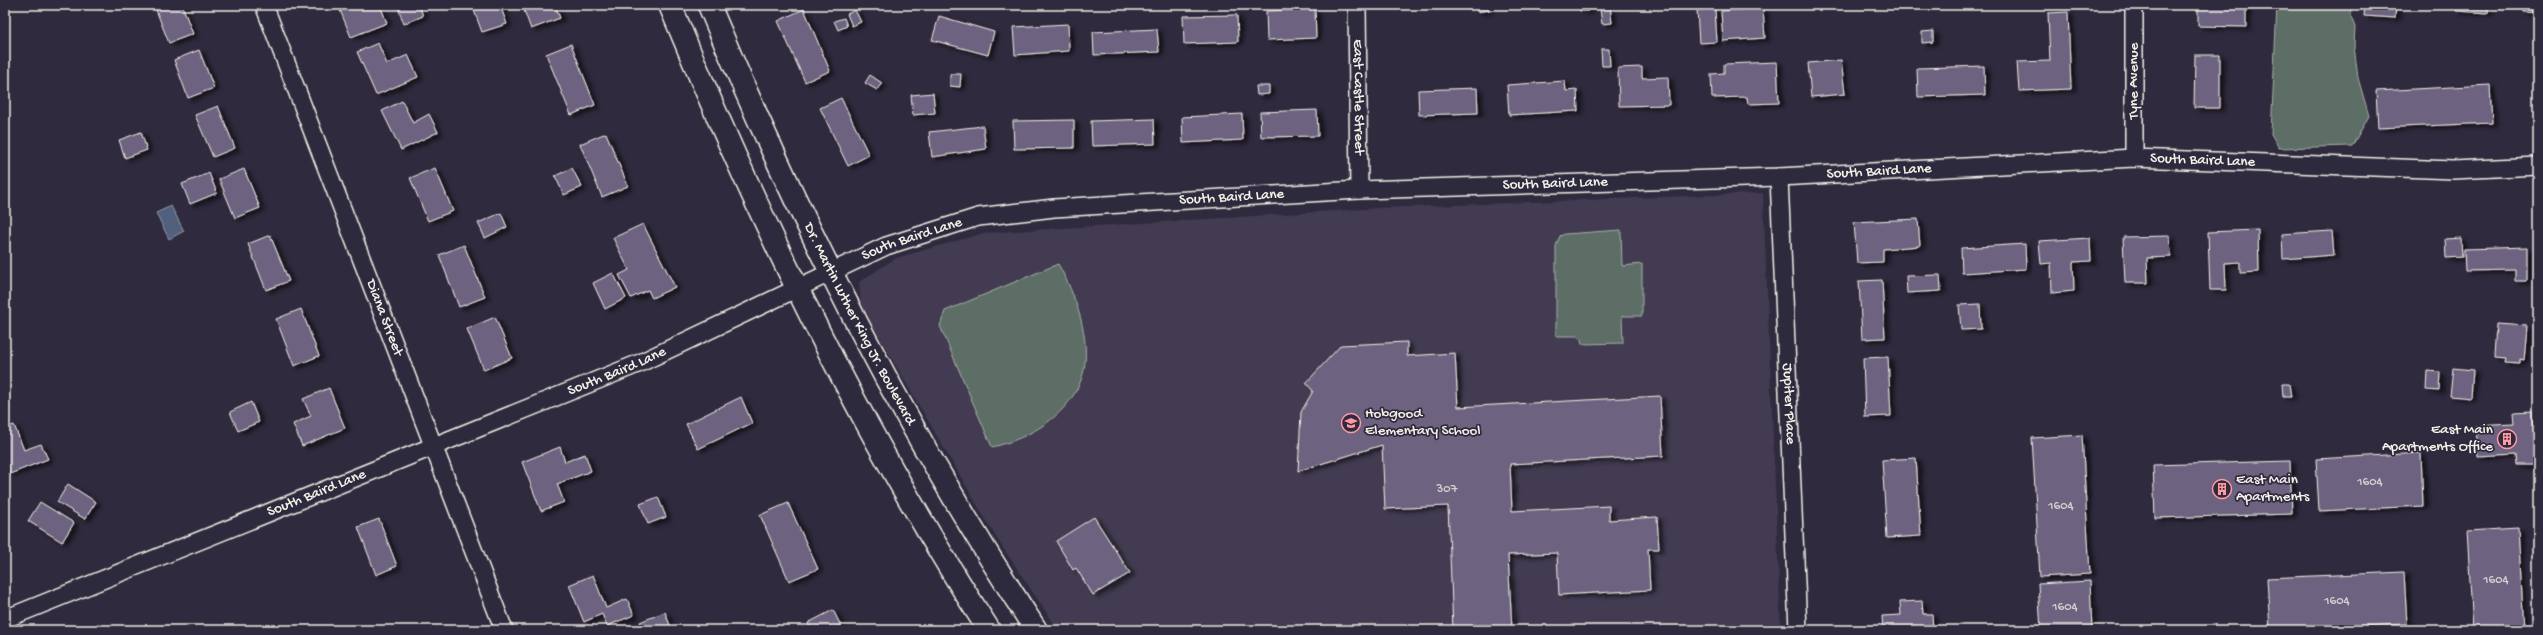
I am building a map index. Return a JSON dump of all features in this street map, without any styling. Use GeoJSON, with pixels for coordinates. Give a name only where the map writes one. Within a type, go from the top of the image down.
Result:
{"type":"FeatureCollection","features":[{"type":"Feature","properties":{"kind":"main road"},"geometry":{"type":"LineString","coordinates":[[670,5],[703,84],[798,288],[883,452],[943,558],[989,630]]}},
{"type":"Feature","properties":{"kind":"main road","name":"Dr. Martin Luther King Jr. Boulevard"},"geometry":{"type":"LineString","coordinates":[[709,5],[755,116],[831,272],[912,427],[1036,630]]}},
{"type":"Feature","properties":{"kind":"street","name":"Diana Street"},"geometry":{"type":"LineString","coordinates":[[264,5],[432,448],[504,630]]}},
{"type":"Feature","properties":{"kind":"street","name":"East Castle Street"},"geometry":{"type":"LineString","coordinates":[[1357,5],[1359,190]]}},
{"type":"Feature","properties":{"kind":"street","name":"Tyne Avenue"},"geometry":{"type":"LineString","coordinates":[[2134,5],[2134,158]]}},
{"type":"Feature","properties":{"kind":"street","name":"South Baird Lane"},"geometry":{"type":"LineString","coordinates":[[5,619],[640,363],[886,246],[978,218],[1054,208],[1359,190],[1779,177],[2134,158],[2453,170],[2538,166]]}},
{"type":"Feature","properties":{"kind":"street","name":"Jupiter Place"},"geometry":{"type":"LineString","coordinates":[[1779,177],[1798,630]]}},
{"type":"Feature","properties":{"kind":"shaded area","name":"Hobgood Elementary School"},"geometry":{"type":"Polygon","coordinates":[[[1763,193],[1781,630],[1058,630],[997,539],[861,306],[859,282],[896,258],[984,233],[1379,208],[1763,193]]]}},
{"type":"Feature","properties":{"kind":"green space"},"geometry":{"type":"Polygon","coordinates":[[[2277,5],[2352,5],[2351,17],[2355,27],[2354,46],[2358,78],[2369,116],[2352,146],[2279,148],[2271,134],[2277,5]]]}},
{"type":"Feature","properties":{"kind":"green space"},"geometry":{"type":"Polygon","coordinates":[[[1621,230],[1622,266],[1642,264],[1642,316],[1622,316],[1623,343],[1582,344],[1581,339],[1577,336],[1556,336],[1556,246],[1560,236],[1565,234],[1621,230]]]}},
{"type":"Feature","properties":{"kind":"green space"},"geometry":{"type":"Polygon","coordinates":[[[1058,264],[1076,303],[1084,332],[1085,361],[1083,374],[1069,401],[1059,413],[1034,431],[1020,438],[992,447],[940,326],[945,311],[1058,264]]]}},
{"type":"Feature","properties":{"kind":"water"},"geometry":{"type":"Polygon","coordinates":[[[171,206],[184,231],[169,239],[156,213],[171,206]]]}},
{"type":"Feature","properties":{"kind":"building"},"geometry":{"type":"Polygon","coordinates":[[[154,5],[182,5],[193,34],[169,43],[154,5]]]}},
{"type":"Feature","properties":{"kind":"building"},"geometry":{"type":"Polygon","coordinates":[[[338,5],[365,5],[366,8],[380,5],[387,23],[351,37],[338,5]]]}},
{"type":"Feature","properties":{"kind":"building"},"geometry":{"type":"Polygon","coordinates":[[[397,5],[419,5],[423,16],[404,24],[397,5]]]}},
{"type":"Feature","properties":{"kind":"building"},"geometry":{"type":"Polygon","coordinates":[[[472,5],[500,5],[507,24],[482,32],[472,5]]]}},
{"type":"Feature","properties":{"kind":"building"},"geometry":{"type":"Polygon","coordinates":[[[522,5],[555,5],[560,18],[531,29],[522,5]]]}},
{"type":"Feature","properties":{"kind":"building"},"geometry":{"type":"Polygon","coordinates":[[[1477,5],[1488,5],[1489,10],[1477,12],[1477,5]]]}},
{"type":"Feature","properties":{"kind":"building"},"geometry":{"type":"Polygon","coordinates":[[[1580,5],[1588,5],[1588,11],[1580,11],[1580,5]]]}},
{"type":"Feature","properties":{"kind":"building"},"geometry":{"type":"Polygon","coordinates":[[[2198,5],[2246,5],[2246,27],[2198,26],[2198,5]]]}},
{"type":"Feature","properties":{"kind":"building"},"geometry":{"type":"Polygon","coordinates":[[[2365,5],[2396,5],[2395,18],[2364,16],[2365,5]]]}},
{"type":"Feature","properties":{"kind":"building"},"geometry":{"type":"Polygon","coordinates":[[[2457,5],[2488,5],[2488,13],[2456,11],[2457,5]]]}},
{"type":"Feature","properties":{"kind":"building"},"geometry":{"type":"Polygon","coordinates":[[[2523,5],[2538,5],[2538,13],[2523,12],[2523,5]]]}},
{"type":"Feature","properties":{"kind":"building"},"geometry":{"type":"Polygon","coordinates":[[[1610,6],[1612,23],[1602,24],[1600,8],[1610,6]]]}},
{"type":"Feature","properties":{"kind":"building"},"geometry":{"type":"Polygon","coordinates":[[[1763,8],[1765,38],[1723,41],[1721,11],[1763,8]]]}},
{"type":"Feature","properties":{"kind":"building"},"geometry":{"type":"Polygon","coordinates":[[[804,9],[830,71],[805,82],[778,21],[804,9]]]}},
{"type":"Feature","properties":{"kind":"building"},"geometry":{"type":"Polygon","coordinates":[[[1315,9],[1316,38],[1267,40],[1266,11],[1315,9]]]}},
{"type":"Feature","properties":{"kind":"building"},"geometry":{"type":"Polygon","coordinates":[[[1715,9],[1717,42],[1699,43],[1697,10],[1715,9]]]}},
{"type":"Feature","properties":{"kind":"building"},"geometry":{"type":"Polygon","coordinates":[[[855,10],[861,22],[852,26],[847,14],[855,10]]]}},
{"type":"Feature","properties":{"kind":"building"},"geometry":{"type":"Polygon","coordinates":[[[2068,12],[2071,89],[2019,91],[2017,62],[2050,61],[2048,13],[2068,12]]]}},
{"type":"Feature","properties":{"kind":"building"},"geometry":{"type":"Polygon","coordinates":[[[1237,15],[1238,42],[1184,44],[1183,16],[1237,15]]]}},
{"type":"Feature","properties":{"kind":"building"},"geometry":{"type":"Polygon","coordinates":[[[939,16],[994,32],[988,55],[932,40],[939,16]]]}},
{"type":"Feature","properties":{"kind":"building"},"geometry":{"type":"Polygon","coordinates":[[[844,18],[847,26],[838,30],[834,21],[844,18]]]}},
{"type":"Feature","properties":{"kind":"building"},"geometry":{"type":"Polygon","coordinates":[[[1068,24],[1069,51],[1015,55],[1013,27],[1068,24]]]}},
{"type":"Feature","properties":{"kind":"building"},"geometry":{"type":"Polygon","coordinates":[[[1157,29],[1159,52],[1094,55],[1093,32],[1157,29]]]}},
{"type":"Feature","properties":{"kind":"building"},"geometry":{"type":"Polygon","coordinates":[[[1933,31],[1933,42],[1922,43],[1922,32],[1933,31]]]}},
{"type":"Feature","properties":{"kind":"building"},"geometry":{"type":"Polygon","coordinates":[[[378,43],[387,64],[408,55],[418,77],[376,95],[357,52],[378,43]]]}},
{"type":"Feature","properties":{"kind":"building"},"geometry":{"type":"Polygon","coordinates":[[[571,44],[595,105],[571,115],[546,54],[571,44]]]}},
{"type":"Feature","properties":{"kind":"building"},"geometry":{"type":"Polygon","coordinates":[[[1601,49],[1609,49],[1610,66],[1602,66],[1601,49]]]}},
{"type":"Feature","properties":{"kind":"building"},"geometry":{"type":"Polygon","coordinates":[[[199,50],[214,88],[188,98],[174,60],[199,50]]]}},
{"type":"Feature","properties":{"kind":"building"},"geometry":{"type":"Polygon","coordinates":[[[2195,55],[2220,55],[2220,108],[2194,108],[2195,55]]]}},
{"type":"Feature","properties":{"kind":"building"},"geometry":{"type":"Polygon","coordinates":[[[1841,60],[1845,94],[1811,97],[1808,63],[1841,60]]]}},
{"type":"Feature","properties":{"kind":"building"},"geometry":{"type":"Polygon","coordinates":[[[1777,62],[1779,103],[1748,104],[1747,97],[1712,98],[1711,74],[1724,73],[1724,64],[1777,62]]]}},
{"type":"Feature","properties":{"kind":"building"},"geometry":{"type":"Polygon","coordinates":[[[1984,66],[1985,95],[1918,97],[1917,68],[1984,66]]]}},
{"type":"Feature","properties":{"kind":"building"},"geometry":{"type":"Polygon","coordinates":[[[1642,67],[1642,78],[1668,77],[1669,105],[1619,106],[1618,68],[1642,67]]]}},
{"type":"Feature","properties":{"kind":"building"},"geometry":{"type":"Polygon","coordinates":[[[950,74],[961,74],[960,87],[950,86],[950,74]]]}},
{"type":"Feature","properties":{"kind":"building"},"geometry":{"type":"Polygon","coordinates":[[[870,75],[882,83],[877,90],[865,83],[870,75]]]}},
{"type":"Feature","properties":{"kind":"building"},"geometry":{"type":"Polygon","coordinates":[[[1565,81],[1566,91],[1577,90],[1578,111],[1509,115],[1507,85],[1565,81]]]}},
{"type":"Feature","properties":{"kind":"building"},"geometry":{"type":"Polygon","coordinates":[[[2490,85],[2492,123],[2378,128],[2376,91],[2490,85]]]}},
{"type":"Feature","properties":{"kind":"building"},"geometry":{"type":"Polygon","coordinates":[[[1256,86],[1269,86],[1269,94],[1257,95],[1256,86]]]}},
{"type":"Feature","properties":{"kind":"building"},"geometry":{"type":"Polygon","coordinates":[[[1477,88],[1478,113],[1419,115],[1418,90],[1477,88]]]}},
{"type":"Feature","properties":{"kind":"building"},"geometry":{"type":"Polygon","coordinates":[[[933,93],[935,113],[913,115],[911,95],[933,93]]]}},
{"type":"Feature","properties":{"kind":"building"},"geometry":{"type":"Polygon","coordinates":[[[841,98],[869,155],[848,166],[820,108],[841,98]]]}},
{"type":"Feature","properties":{"kind":"building"},"geometry":{"type":"Polygon","coordinates":[[[402,101],[413,123],[429,114],[438,132],[401,150],[382,111],[402,101]]]}},
{"type":"Feature","properties":{"kind":"building"},"geometry":{"type":"Polygon","coordinates":[[[218,106],[235,148],[213,157],[195,115],[218,106]]]}},
{"type":"Feature","properties":{"kind":"building"},"geometry":{"type":"Polygon","coordinates":[[[1317,110],[1318,136],[1261,137],[1260,112],[1317,110]]]}},
{"type":"Feature","properties":{"kind":"building"},"geometry":{"type":"Polygon","coordinates":[[[1242,114],[1243,140],[1183,143],[1182,117],[1242,114]]]}},
{"type":"Feature","properties":{"kind":"building"},"geometry":{"type":"Polygon","coordinates":[[[1154,119],[1155,144],[1092,146],[1091,121],[1154,119]]]}},
{"type":"Feature","properties":{"kind":"building"},"geometry":{"type":"Polygon","coordinates":[[[1074,120],[1074,148],[1014,149],[1013,121],[1074,120]]]}},
{"type":"Feature","properties":{"kind":"building"},"geometry":{"type":"Polygon","coordinates":[[[983,126],[986,149],[932,157],[929,132],[983,126]]]}},
{"type":"Feature","properties":{"kind":"building"},"geometry":{"type":"Polygon","coordinates":[[[141,132],[147,150],[125,158],[119,140],[141,132]]]}},
{"type":"Feature","properties":{"kind":"building"},"geometry":{"type":"Polygon","coordinates":[[[606,133],[628,186],[602,197],[580,144],[606,133]]]}},
{"type":"Feature","properties":{"kind":"building"},"geometry":{"type":"Polygon","coordinates":[[[435,168],[453,211],[428,221],[410,178],[435,168]]]}},
{"type":"Feature","properties":{"kind":"building"},"geometry":{"type":"Polygon","coordinates":[[[572,168],[582,187],[564,195],[555,176],[572,168]]]}},
{"type":"Feature","properties":{"kind":"building"},"geometry":{"type":"Polygon","coordinates":[[[244,169],[260,208],[235,218],[219,179],[244,169]]]}},
{"type":"Feature","properties":{"kind":"building"},"geometry":{"type":"Polygon","coordinates":[[[209,173],[217,193],[190,204],[182,184],[209,173]]]}},
{"type":"Feature","properties":{"kind":"building"},"geometry":{"type":"Polygon","coordinates":[[[501,213],[507,227],[485,238],[478,223],[501,213]]]}},
{"type":"Feature","properties":{"kind":"building"},"geometry":{"type":"Polygon","coordinates":[[[1918,219],[1920,246],[1883,249],[1883,262],[1857,263],[1854,222],[1918,219]]]}},
{"type":"Feature","properties":{"kind":"building"},"geometry":{"type":"Polygon","coordinates":[[[643,224],[675,287],[652,298],[648,290],[631,298],[619,275],[629,270],[613,238],[643,224]]]}},
{"type":"Feature","properties":{"kind":"building"},"geometry":{"type":"Polygon","coordinates":[[[2258,230],[2259,272],[2240,273],[2240,262],[2225,263],[2226,290],[2210,290],[2208,232],[2258,230]]]}},
{"type":"Feature","properties":{"kind":"building"},"geometry":{"type":"Polygon","coordinates":[[[2332,231],[2334,255],[2283,259],[2282,234],[2332,231]]]}},
{"type":"Feature","properties":{"kind":"building"},"geometry":{"type":"Polygon","coordinates":[[[270,235],[289,281],[266,290],[248,244],[270,235]]]}},
{"type":"Feature","properties":{"kind":"building"},"geometry":{"type":"Polygon","coordinates":[[[2170,236],[2171,257],[2147,258],[2148,283],[2125,283],[2123,237],[2170,236]]]}},
{"type":"Feature","properties":{"kind":"building"},"geometry":{"type":"Polygon","coordinates":[[[2090,238],[2091,261],[2073,262],[2074,291],[2052,293],[2051,263],[2041,264],[2039,241],[2090,238]]]}},
{"type":"Feature","properties":{"kind":"building"},"geometry":{"type":"Polygon","coordinates":[[[2461,238],[2462,257],[2446,258],[2445,239],[2461,238]]]}},
{"type":"Feature","properties":{"kind":"building"},"geometry":{"type":"Polygon","coordinates":[[[2025,244],[2026,269],[1962,273],[1961,248],[2025,244]]]}},
{"type":"Feature","properties":{"kind":"building"},"geometry":{"type":"Polygon","coordinates":[[[464,245],[485,297],[459,307],[439,255],[464,245]]]}},
{"type":"Feature","properties":{"kind":"building"},"geometry":{"type":"Polygon","coordinates":[[[2527,247],[2527,281],[2515,281],[2515,270],[2465,271],[2464,249],[2527,247]]]}},
{"type":"Feature","properties":{"kind":"building"},"geometry":{"type":"Polygon","coordinates":[[[613,273],[626,298],[605,309],[593,283],[613,273]]]}},
{"type":"Feature","properties":{"kind":"building"},"geometry":{"type":"Polygon","coordinates":[[[1940,275],[1941,291],[1907,293],[1906,276],[1940,275]]]}},
{"type":"Feature","properties":{"kind":"building"},"geometry":{"type":"Polygon","coordinates":[[[1882,280],[1885,338],[1862,339],[1859,281],[1882,280]]]}},
{"type":"Feature","properties":{"kind":"building"},"geometry":{"type":"Polygon","coordinates":[[[1980,304],[1981,329],[1961,330],[1959,305],[1980,304]]]}},
{"type":"Feature","properties":{"kind":"building"},"geometry":{"type":"Polygon","coordinates":[[[301,309],[319,356],[294,366],[276,319],[301,309]]]}},
{"type":"Feature","properties":{"kind":"building"},"geometry":{"type":"Polygon","coordinates":[[[495,317],[512,358],[484,370],[467,329],[495,317]]]}},
{"type":"Feature","properties":{"kind":"building"},"geometry":{"type":"Polygon","coordinates":[[[2496,324],[2527,326],[2524,360],[2520,359],[2520,364],[2504,363],[2505,359],[2494,358],[2496,324]]]}},
{"type":"Feature","properties":{"kind":"building","name":"Hobgood Elementary School"},"geometry":{"type":"Polygon","coordinates":[[[1407,342],[1407,356],[1455,353],[1458,407],[1660,396],[1663,456],[1510,464],[1512,511],[1609,506],[1609,520],[1657,517],[1659,549],[1648,549],[1650,590],[1559,595],[1557,553],[1508,555],[1512,630],[1453,630],[1448,506],[1385,509],[1382,445],[1298,471],[1301,412],[1313,391],[1306,383],[1341,345],[1407,342]]]}},
{"type":"Feature","properties":{"kind":"building"},"geometry":{"type":"Polygon","coordinates":[[[1888,357],[1891,416],[1865,417],[1863,358],[1888,357]]]}},
{"type":"Feature","properties":{"kind":"building"},"geometry":{"type":"Polygon","coordinates":[[[2453,368],[2473,370],[2471,398],[2450,396],[2453,368]]]}},
{"type":"Feature","properties":{"kind":"building"},"geometry":{"type":"Polygon","coordinates":[[[2428,371],[2440,372],[2439,391],[2427,390],[2428,371]]]}},
{"type":"Feature","properties":{"kind":"building"},"geometry":{"type":"Polygon","coordinates":[[[2282,384],[2289,384],[2291,397],[2283,397],[2282,384]]]}},
{"type":"Feature","properties":{"kind":"building"},"geometry":{"type":"Polygon","coordinates":[[[329,388],[345,428],[302,446],[293,424],[311,416],[303,399],[329,388]]]}},
{"type":"Feature","properties":{"kind":"building"},"geometry":{"type":"Polygon","coordinates":[[[741,397],[752,423],[698,449],[686,424],[741,397]]]}},
{"type":"Feature","properties":{"kind":"building"},"geometry":{"type":"Polygon","coordinates":[[[251,402],[259,422],[238,431],[230,412],[251,402]]]}},
{"type":"Feature","properties":{"kind":"building","name":"East Main Apartments Office"},"geometry":{"type":"Polygon","coordinates":[[[2533,411],[2534,424],[2538,424],[2538,453],[2534,453],[2535,465],[2516,465],[2515,455],[2478,457],[2476,426],[2514,424],[2513,412],[2533,411]]]}},
{"type":"Feature","properties":{"kind":"building"},"geometry":{"type":"Polygon","coordinates":[[[14,425],[24,450],[41,444],[48,459],[10,474],[5,460],[5,428],[14,425]]]}},
{"type":"Feature","properties":{"kind":"building"},"geometry":{"type":"Polygon","coordinates":[[[2082,435],[2090,574],[2040,577],[2032,438],[2082,435]]]}},
{"type":"Feature","properties":{"kind":"building"},"geometry":{"type":"Polygon","coordinates":[[[560,447],[565,462],[585,454],[591,471],[557,484],[564,502],[541,511],[522,462],[560,447]]]}},
{"type":"Feature","properties":{"kind":"building","name":"East Main Apartments"},"geometry":{"type":"Polygon","coordinates":[[[2421,453],[2423,506],[2319,511],[2316,459],[2421,453]]]}},
{"type":"Feature","properties":{"kind":"building"},"geometry":{"type":"Polygon","coordinates":[[[1916,458],[1921,536],[1887,538],[1882,460],[1916,458]]]}},
{"type":"Feature","properties":{"kind":"building","name":"East Main Apartments"},"geometry":{"type":"Polygon","coordinates":[[[2290,461],[2292,514],[2155,518],[2153,465],[2290,461]]]}},
{"type":"Feature","properties":{"kind":"building"},"geometry":{"type":"Polygon","coordinates":[[[68,484],[96,502],[85,519],[57,502],[68,484]]]}},
{"type":"Feature","properties":{"kind":"building"},"geometry":{"type":"Polygon","coordinates":[[[658,497],[666,517],[648,524],[640,504],[658,497]]]}},
{"type":"Feature","properties":{"kind":"building"},"geometry":{"type":"Polygon","coordinates":[[[40,502],[74,523],[62,542],[28,521],[40,502]]]}},
{"type":"Feature","properties":{"kind":"building"},"geometry":{"type":"Polygon","coordinates":[[[788,503],[818,569],[789,581],[760,515],[788,503]]]}},
{"type":"Feature","properties":{"kind":"building"},"geometry":{"type":"Polygon","coordinates":[[[1094,517],[1130,573],[1093,595],[1076,568],[1073,570],[1056,541],[1094,517]]]}},
{"type":"Feature","properties":{"kind":"building"},"geometry":{"type":"Polygon","coordinates":[[[379,519],[397,566],[376,575],[358,527],[379,519]]]}},
{"type":"Feature","properties":{"kind":"building"},"geometry":{"type":"Polygon","coordinates":[[[2518,528],[2524,630],[2473,630],[2467,531],[2518,528]]]}},
{"type":"Feature","properties":{"kind":"building"},"geometry":{"type":"Polygon","coordinates":[[[2404,572],[2407,624],[2270,630],[2267,578],[2404,572]]]}},
{"type":"Feature","properties":{"kind":"building"},"geometry":{"type":"Polygon","coordinates":[[[593,575],[606,608],[627,599],[634,615],[607,626],[602,614],[584,622],[569,585],[593,575]]]}},
{"type":"Feature","properties":{"kind":"building"},"geometry":{"type":"Polygon","coordinates":[[[2090,581],[2092,630],[2041,630],[2038,584],[2090,581]]]}},
{"type":"Feature","properties":{"kind":"building"},"geometry":{"type":"Polygon","coordinates":[[[1922,601],[1923,614],[1932,614],[1933,630],[1883,630],[1882,616],[1901,615],[1900,602],[1922,601]]]}},
{"type":"Feature","properties":{"kind":"building"},"geometry":{"type":"Polygon","coordinates":[[[833,610],[843,630],[811,630],[808,623],[833,610]]]}},
{"type":"Feature","properties":{"kind":"building"},"geometry":{"type":"Polygon","coordinates":[[[665,612],[671,628],[665,630],[643,630],[640,622],[665,612]]]}},
{"type":"Feature","properties":{"kind":"place","name":"Hobgood Elementary School"},"geometry":{"type":"Point","coordinates":[1351,423]}},
{"type":"Feature","properties":{"kind":"place","name":"East Main Apartments Office"},"geometry":{"type":"Point","coordinates":[2507,439]}},
{"type":"Feature","properties":{"kind":"place","name":"East Main Apartments"},"geometry":{"type":"Point","coordinates":[2222,489]}}]}
